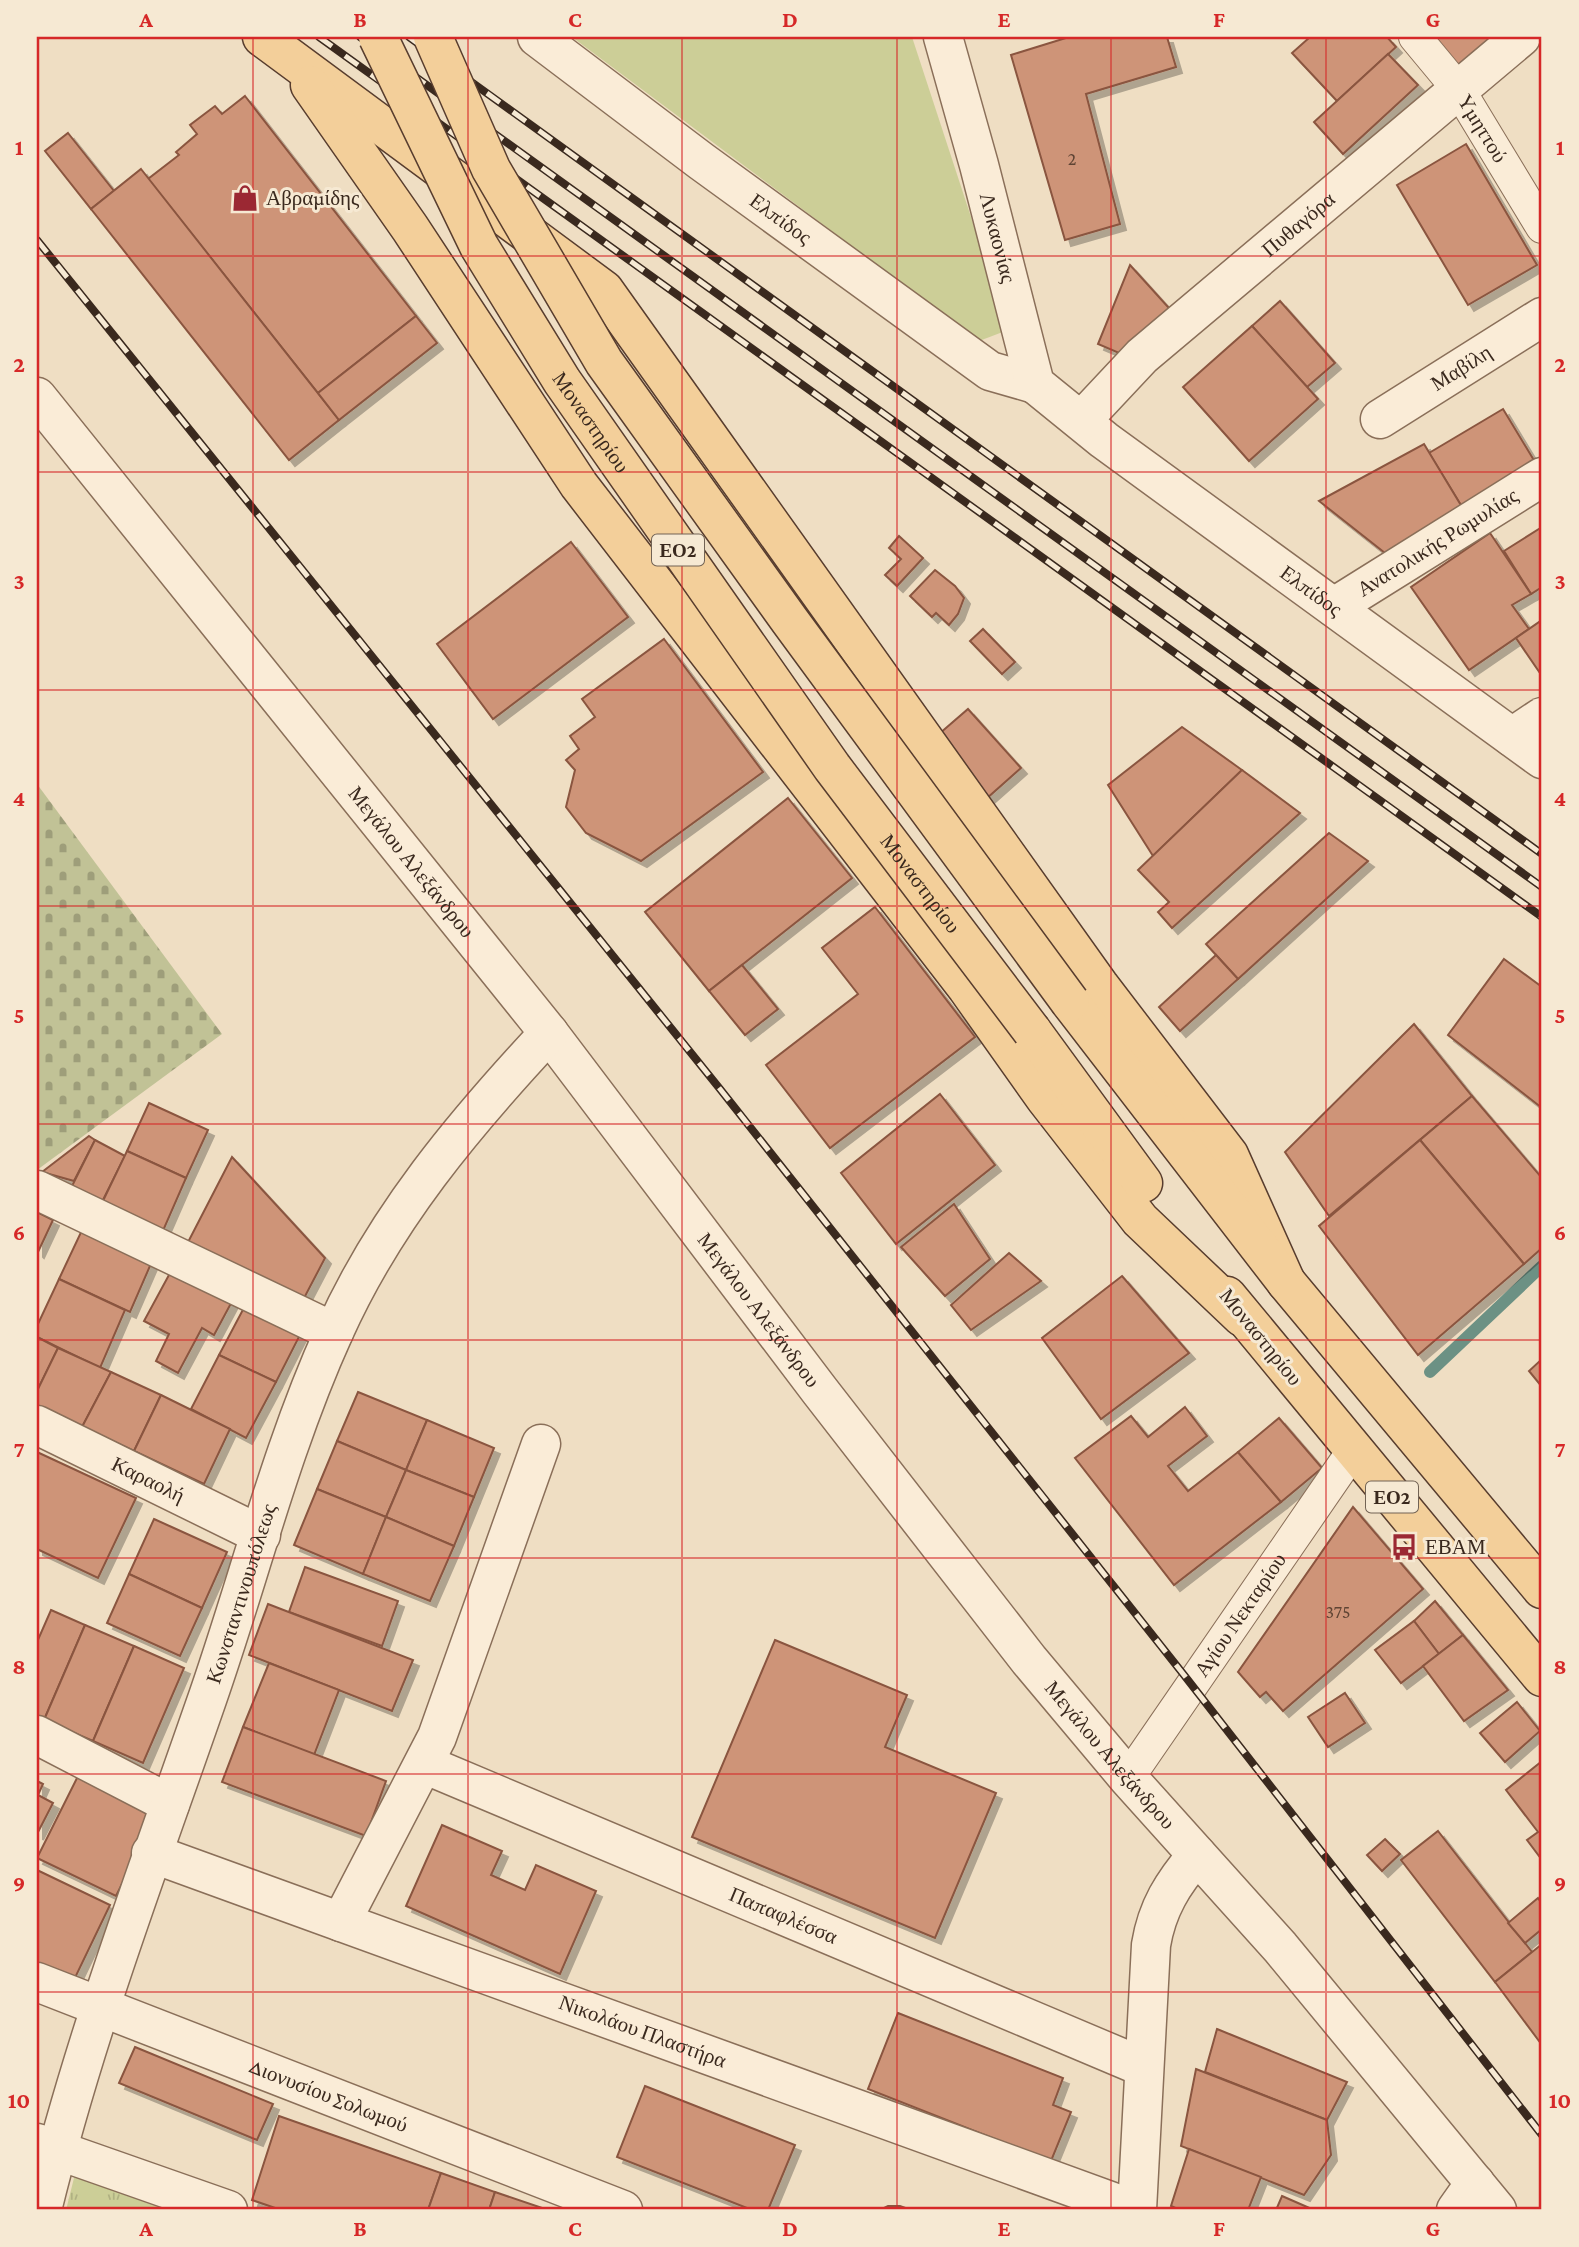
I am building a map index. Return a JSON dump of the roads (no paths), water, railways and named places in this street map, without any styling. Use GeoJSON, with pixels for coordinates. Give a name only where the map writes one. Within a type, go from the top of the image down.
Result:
{"type":"FeatureCollection","features":[{"type":"Feature","properties":{"kind":"main road","name":"Μοναστηρίου"},"geometry":{"type":"LineString","coordinates":[[378,37],[474,236],[562,381],[824,756],[1032,1031],[1242,1317],[1542,1677]]}},
{"type":"Feature","properties":{"kind":"main road","name":"ΕΟ2"},"geometry":{"type":"LineString","coordinates":[[433,37],[491,169],[604,362],[1070,1002],[1286,1282],[1542,1589]]}},
{"type":"Feature","properties":{"kind":"main road"},"geometry":{"type":"LineString","coordinates":[[276,47],[604,290],[1099,985],[1229,1155],[1286,1282]]}},
{"type":"Feature","properties":{"kind":"main road"},"geometry":{"type":"LineString","coordinates":[[276,47],[411,228],[579,485],[967,988],[1045,1098],[1140,1220],[1242,1317]]}},
{"type":"Feature","properties":{"kind":"street","name":"Ελπίδος"},"geometry":{"type":"LineString","coordinates":[[537,37],[701,161],[990,371],[1035,384]]}},
{"type":"Feature","properties":{"kind":"street","name":"Λυκαονίας"},"geometry":{"type":"LineString","coordinates":[[943,37],[1035,384]]}},
{"type":"Feature","properties":{"kind":"street","name":"Υμηττού"},"geometry":{"type":"LineString","coordinates":[[1415,37],[1459,90],[1542,227]]}},
{"type":"Feature","properties":{"kind":"street","name":"Πυθαγόρα"},"geometry":{"type":"LineString","coordinates":[[1082,420],[1142,356],[1521,37]]}},
{"type":"Feature","properties":{"kind":"street","name":"Μαβίλη"},"geometry":{"type":"LineString","coordinates":[[1380,419],[1542,317]]}},
{"type":"Feature","properties":{"kind":"street"},"geometry":{"type":"LineString","coordinates":[[1035,384],[1082,420]]}},
{"type":"Feature","properties":{"kind":"street","name":"Μεγάλου Αλεξάνδρου"},"geometry":{"type":"LineString","coordinates":[[37,397],[549,1032],[943,1550],[1128,1778],[1280,1947],[1476,2201]]}},
{"type":"Feature","properties":{"kind":"street","name":"Ελπίδος"},"geometry":{"type":"LineString","coordinates":[[1082,420],[1104,440],[1334,607],[1532,738]]}},
{"type":"Feature","properties":{"kind":"street","name":"Ανατολικής Ρωμυλίας"},"geometry":{"type":"LineString","coordinates":[[1334,607],[1542,477]]}},
{"type":"Feature","properties":{"kind":"street","name":"Κωνσταντινουπόλεως"},"geometry":{"type":"LineString","coordinates":[[42,2210],[47,2147],[170,1804],[308,1395],[334,1332],[391,1227],[424,1178],[484,1102],[549,1032]]}},
{"type":"Feature","properties":{"kind":"street"},"geometry":{"type":"LineString","coordinates":[[37,1190],[334,1332]]}},
{"type":"Feature","properties":{"kind":"street","name":"Καραολή"},"geometry":{"type":"LineString","coordinates":[[37,1425],[261,1535]]}},
{"type":"Feature","properties":{"kind":"street"},"geometry":{"type":"LineString","coordinates":[[341,1922],[424,1764],[461,1673],[541,1444]]}},
{"type":"Feature","properties":{"kind":"street","name":"Αγίου Νεκταρίου"},"geometry":{"type":"LineString","coordinates":[[1128,1778],[1353,1451]]}},
{"type":"Feature","properties":{"kind":"street"},"geometry":{"type":"LineString","coordinates":[[37,1735],[170,1804]]}},
{"type":"Feature","properties":{"kind":"street","name":"Παπαφλέσσα"},"geometry":{"type":"LineString","coordinates":[[424,1764],[1143,2067]]}},
{"type":"Feature","properties":{"kind":"street","name":"Νικολάου Πλαστήρα"},"geometry":{"type":"LineString","coordinates":[[151,1853],[1136,2210]]}},
{"type":"Feature","properties":{"kind":"street"},"geometry":{"type":"LineString","coordinates":[[1136,2210],[1154,1927],[1167,1893],[1196,1855]]}},
{"type":"Feature","properties":{"kind":"street","name":"Διονυσίου Σολωμού"},"geometry":{"type":"LineString","coordinates":[[37,1982],[622,2210]]}},
{"type":"Feature","properties":{"kind":"street"},"geometry":{"type":"LineString","coordinates":[[47,2147],[228,2210]]}},
{"type":"Feature","properties":{"kind":"waterway"},"geometry":{"type":"LineString","coordinates":[[1430,1372],[1542,1266]]}},
{"type":"Feature","properties":{"kind":"railway"},"geometry":{"type":"LineString","coordinates":[[319,37],[1542,917]]}},
{"type":"Feature","properties":{"kind":"railway"},"geometry":{"type":"LineString","coordinates":[[360,37],[1542,887]]}},
{"type":"Feature","properties":{"kind":"railway"},"geometry":{"type":"LineString","coordinates":[[409,37],[1542,854]]}},
{"type":"Feature","properties":{"kind":"railway"},"geometry":{"type":"LineString","coordinates":[[37,240],[720,1089],[1184,1675],[1542,2135]]}},
{"type":"Feature","properties":{"kind":"place","name":"Αβραμίδης"},"geometry":{"type":"Point","coordinates":[245,198]}},
{"type":"Feature","properties":{"kind":"place","name":"ΕΒΑΜ"},"geometry":{"type":"Point","coordinates":[1404,1547]}}]}
